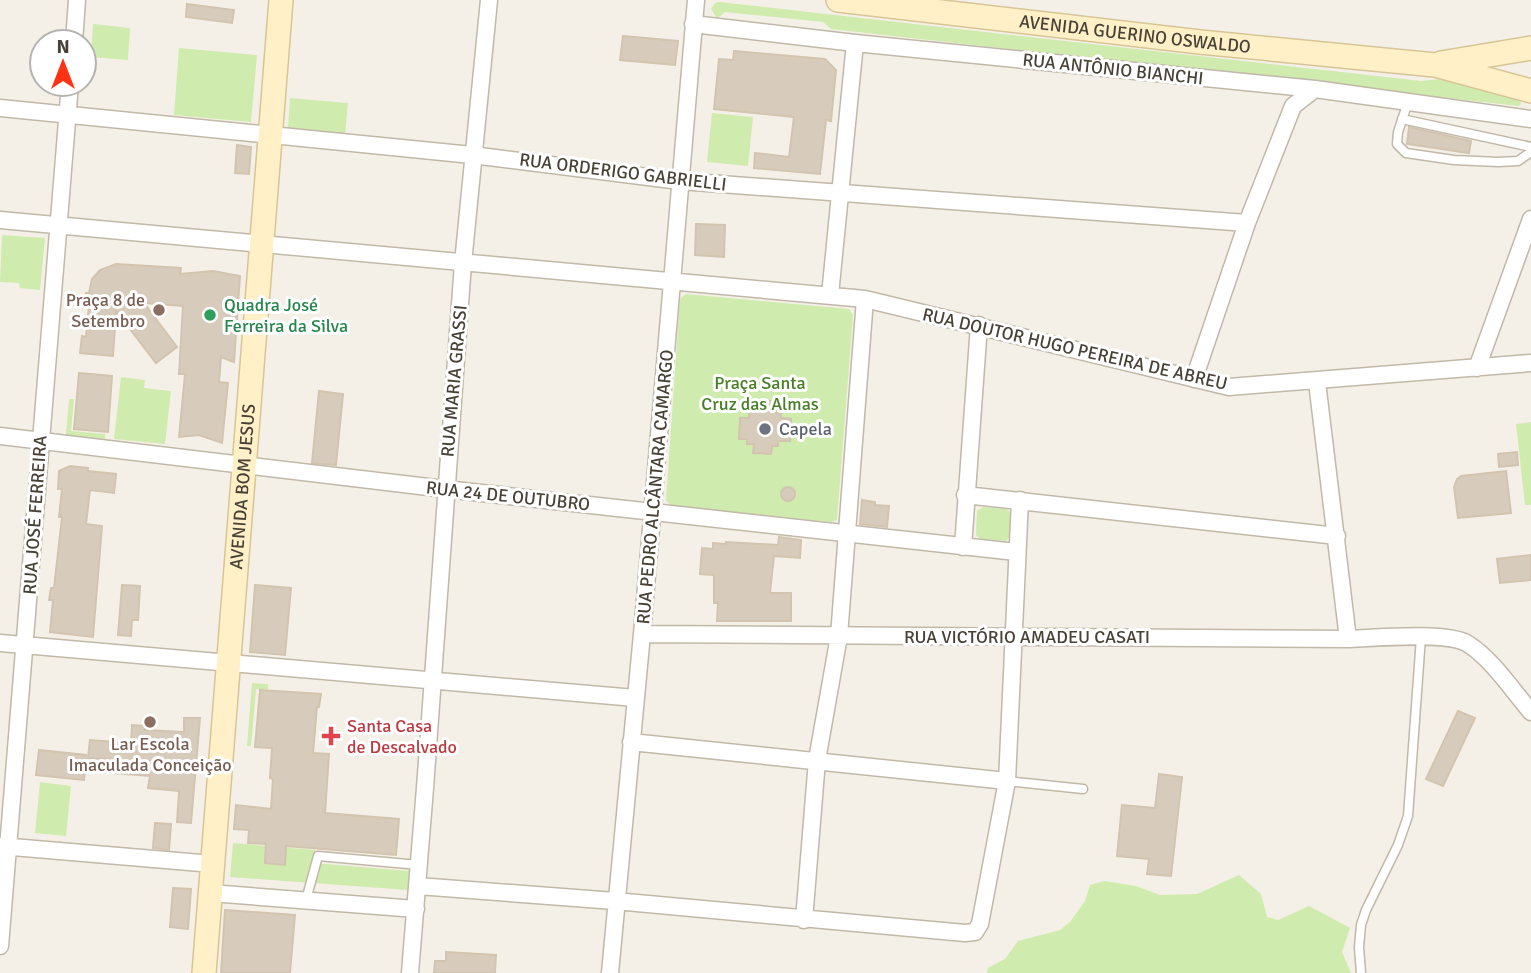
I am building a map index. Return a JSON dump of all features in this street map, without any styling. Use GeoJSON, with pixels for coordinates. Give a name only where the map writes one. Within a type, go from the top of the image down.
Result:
{"type":"FeatureCollection","features":[{"type":"Feature","properties":{"kind":"street"},"geometry":{"type":"LineString","coordinates":[[75,28],[77,0]]}},
{"type":"Feature","properties":{"kind":"street","name":"AVENIDA BOM JESUS"},"geometry":{"type":"LineString","coordinates":[[204,973],[281,0]]}},
{"type":"Feature","properties":{"kind":"street","name":"RUA MARIA GRASSI"},"geometry":{"type":"LineString","coordinates":[[410,973],[463,263],[489,0]]}},
{"type":"Feature","properties":{"kind":"street","name":"RUA PEDRO ALCÂNTARA CAMARGO"},"geometry":{"type":"LineString","coordinates":[[610,973],[653,512],[696,0]]}},
{"type":"Feature","properties":{"kind":"street","name":"AVENIDA GUERINO OSWALDO"},"geometry":{"type":"LineString","coordinates":[[838,0],[1434,65],[1531,91]]}},
{"type":"Feature","properties":{"kind":"street","name":"RUA ANTÔNIO BIANCHI"},"geometry":{"type":"LineString","coordinates":[[693,24],[1315,89],[1531,119]]}},
{"type":"Feature","properties":{"kind":"street"},"geometry":{"type":"LineString","coordinates":[[830,295],[855,43]]}},
{"type":"Feature","properties":{"kind":"street","name":"AVENIDA GUERINO OSWALDO"},"geometry":{"type":"LineString","coordinates":[[1434,65],[1531,48]]}},
{"type":"Feature","properties":{"kind":"street"},"geometry":{"type":"LineString","coordinates":[[1531,57],[1528,69],[1531,83]]}},
{"type":"Feature","properties":{"kind":"street"},"geometry":{"type":"LineString","coordinates":[[1194,379],[1247,223],[1293,106],[1315,89]]}},
{"type":"Feature","properties":{"kind":"street","name":"RUA JOSÉ FERREIRA"},"geometry":{"type":"LineString","coordinates":[[0,946],[4,846],[26,645],[69,98]]}},
{"type":"Feature","properties":{"kind":"street","name":"RUA ORDERIGO GABRIELLI"},"geometry":{"type":"LineString","coordinates":[[0,108],[472,155],[680,181],[1247,223]]}},
{"type":"Feature","properties":{"kind":"street"},"geometry":{"type":"LineString","coordinates":[[1477,368],[1531,219]]}},
{"type":"Feature","properties":{"kind":"street","name":"RUA DOUTOR HUGO PEREIRA DE ABREU"},"geometry":{"type":"LineString","coordinates":[[0,220],[865,299],[1229,387],[1531,363]]}},
{"type":"Feature","properties":{"kind":"street"},"geometry":{"type":"LineString","coordinates":[[804,920],[817,760],[839,636],[865,299]]}},
{"type":"Feature","properties":{"kind":"street"},"geometry":{"type":"LineString","coordinates":[[963,547],[979,326]]}},
{"type":"Feature","properties":{"kind":"street"},"geometry":{"type":"LineString","coordinates":[[1317,382],[1348,639]]}},
{"type":"Feature","properties":{"kind":"street","name":"RUA 24 DE OUTUBRO"},"geometry":{"type":"LineString","coordinates":[[0,436],[445,489],[1016,552]]}},
{"type":"Feature","properties":{"kind":"street"},"geometry":{"type":"LineString","coordinates":[[965,495],[1337,536]]}},
{"type":"Feature","properties":{"kind":"street"},"geometry":{"type":"LineString","coordinates":[[418,886],[615,901],[804,920],[975,932],[980,924],[1007,781],[1020,500]]}},
{"type":"Feature","properties":{"kind":"street","name":"RUA VICTÓRIO AMADEU CASATI"},"geometry":{"type":"LineString","coordinates":[[642,634],[1348,639],[1416,637],[1465,641],[1478,651],[1531,712]]}},
{"type":"Feature","properties":{"kind":"street"},"geometry":{"type":"LineString","coordinates":[[0,643],[635,698]]}},
{"type":"Feature","properties":{"kind":"street"},"geometry":{"type":"LineString","coordinates":[[631,742],[1007,781]]}},
{"type":"Feature","properties":{"kind":"street"},"geometry":{"type":"LineString","coordinates":[[4,846],[212,864]]}},
{"type":"Feature","properties":{"kind":"street"},"geometry":{"type":"LineString","coordinates":[[210,893],[416,909]]}},
{"type":"Feature","properties":{"kind":"lane"},"geometry":{"type":"LineString","coordinates":[[1408,102],[1397,144],[1406,153],[1454,160],[1498,162],[1518,161],[1531,149]]}},
{"type":"Feature","properties":{"kind":"lane"},"geometry":{"type":"LineString","coordinates":[[1402,119],[1531,149]]}},
{"type":"Feature","properties":{"kind":"lane"},"geometry":{"type":"LineString","coordinates":[[1361,973],[1359,947],[1363,917],[1398,845],[1408,816],[1416,637]]}},
{"type":"Feature","properties":{"kind":"lane"},"geometry":{"type":"LineString","coordinates":[[1007,781],[1083,789]]}},
{"type":"Feature","properties":{"kind":"lane"},"geometry":{"type":"LineString","coordinates":[[306,900],[318,856],[419,865]]}},
{"type":"Feature","properties":{"kind":"green space"},"geometry":{"type":"Polygon","coordinates":[[[719,2],[1421,81],[1450,78],[1514,97],[1521,104],[1519,106],[831,29],[823,22],[725,12],[716,17],[711,9],[719,2]]]}},
{"type":"Feature","properties":{"kind":"green space"},"geometry":{"type":"Polygon","coordinates":[[[93,24],[130,28],[128,60],[98,58],[98,28],[93,28],[93,24]]]}},
{"type":"Feature","properties":{"kind":"green space"},"geometry":{"type":"Polygon","coordinates":[[[179,48],[257,55],[251,122],[174,115],[179,48]]]}},
{"type":"Feature","properties":{"kind":"green space"},"geometry":{"type":"Polygon","coordinates":[[[290,98],[348,103],[345,134],[288,128],[290,98]]]}},
{"type":"Feature","properties":{"kind":"green space"},"geometry":{"type":"Polygon","coordinates":[[[712,113],[753,117],[748,166],[707,162],[712,113]]]}},
{"type":"Feature","properties":{"kind":"green space"},"geometry":{"type":"Polygon","coordinates":[[[2,235],[45,238],[40,290],[20,288],[19,283],[0,282],[2,235]]]}},
{"type":"Feature","properties":{"kind":"green space","name":"Praça Santa Cruz das Almas"},"geometry":{"type":"Polygon","coordinates":[[[686,294],[849,309],[853,315],[837,520],[831,522],[671,506],[666,500],[680,299],[686,294]]]}},
{"type":"Feature","properties":{"kind":"green space"},"geometry":{"type":"Polygon","coordinates":[[[121,377],[145,380],[144,388],[171,391],[165,444],[114,439],[121,377]]]}},
{"type":"Feature","properties":{"kind":"green space"},"geometry":{"type":"Polygon","coordinates":[[[69,399],[74,399],[71,431],[105,434],[105,439],[66,435],[69,399]]]}},
{"type":"Feature","properties":{"kind":"green space"},"geometry":{"type":"Polygon","coordinates":[[[1531,422],[1531,505],[1525,505],[1516,424],[1531,422]]]}},
{"type":"Feature","properties":{"kind":"green space"},"geometry":{"type":"Polygon","coordinates":[[[983,507],[1006,509],[1011,513],[1010,537],[1006,541],[980,539],[976,535],[977,511],[983,507]]]}},
{"type":"Feature","properties":{"kind":"green space"},"geometry":{"type":"Polygon","coordinates":[[[252,683],[268,684],[268,689],[256,689],[251,746],[247,746],[252,683]]]}},
{"type":"Feature","properties":{"kind":"green space"},"geometry":{"type":"Polygon","coordinates":[[[40,782],[71,786],[66,836],[35,833],[40,782]]]}},
{"type":"Feature","properties":{"kind":"green space"},"geometry":{"type":"Polygon","coordinates":[[[233,843],[315,850],[314,863],[409,871],[408,890],[230,877],[233,843]]]}},
{"type":"Feature","properties":{"kind":"green space"},"geometry":{"type":"Polygon","coordinates":[[[1239,875],[1261,894],[1267,917],[1278,920],[1309,906],[1350,928],[1342,952],[1351,973],[987,973],[988,968],[1005,959],[1018,941],[1060,930],[1070,922],[1085,901],[1090,885],[1104,881],[1136,886],[1160,895],[1197,894],[1239,875]]]}},
{"type":"Feature","properties":{"kind":"building"},"geometry":{"type":"Polygon","coordinates":[[[187,4],[234,10],[232,23],[186,17],[187,4]]]}},
{"type":"Feature","properties":{"kind":"building"},"geometry":{"type":"Polygon","coordinates":[[[623,36],[678,41],[675,65],[620,60],[623,36]]]}},
{"type":"Feature","properties":{"kind":"building"},"geometry":{"type":"Polygon","coordinates":[[[734,51],[825,59],[836,70],[831,121],[826,120],[820,174],[754,168],[755,153],[789,157],[794,117],[714,109],[719,59],[733,60],[734,51]]]}},
{"type":"Feature","properties":{"kind":"building"},"geometry":{"type":"Polygon","coordinates":[[[1409,127],[1471,141],[1469,153],[1407,144],[1409,127]]]}},
{"type":"Feature","properties":{"kind":"building"},"geometry":{"type":"Polygon","coordinates":[[[237,145],[251,147],[249,174],[235,173],[237,145]]]}},
{"type":"Feature","properties":{"kind":"building"},"geometry":{"type":"Polygon","coordinates":[[[696,224],[725,225],[724,257],[695,255],[696,224]]]}},
{"type":"Feature","properties":{"kind":"building"},"geometry":{"type":"Polygon","coordinates":[[[116,264],[181,268],[180,274],[213,271],[240,276],[234,362],[221,357],[219,382],[228,383],[222,443],[199,435],[179,437],[185,374],[179,374],[183,306],[144,303],[177,347],[156,363],[116,311],[113,356],[80,353],[82,336],[86,337],[89,305],[85,305],[86,293],[89,293],[92,279],[100,270],[116,264]]]}},
{"type":"Feature","properties":{"kind":"building"},"geometry":{"type":"Polygon","coordinates":[[[79,373],[112,376],[108,432],[74,429],[79,373]]]}},
{"type":"Feature","properties":{"kind":"building"},"geometry":{"type":"Polygon","coordinates":[[[319,391],[343,394],[336,465],[312,463],[319,391]]]}},
{"type":"Feature","properties":{"kind":"building","name":"Capela"},"geometry":{"type":"Polygon","coordinates":[[[756,401],[776,401],[776,413],[781,414],[781,418],[791,419],[790,441],[778,441],[778,446],[772,446],[771,454],[753,453],[754,444],[747,444],[747,439],[739,439],[740,418],[749,418],[749,412],[756,412],[756,401]]]}},
{"type":"Feature","properties":{"kind":"building"},"geometry":{"type":"Polygon","coordinates":[[[1517,452],[1518,465],[1499,467],[1498,454],[1517,452]]]}},
{"type":"Feature","properties":{"kind":"building"},"geometry":{"type":"Polygon","coordinates":[[[70,466],[116,474],[114,493],[90,490],[86,524],[102,526],[93,637],[50,632],[53,600],[49,600],[51,588],[54,588],[62,517],[59,517],[62,489],[58,489],[59,471],[70,466]]]}},
{"type":"Feature","properties":{"kind":"building"},"geometry":{"type":"Polygon","coordinates":[[[1506,471],[1511,513],[1458,518],[1454,487],[1457,479],[1461,476],[1506,471]]]}},
{"type":"Feature","properties":{"kind":"building"},"geometry":{"type":"Polygon","coordinates":[[[785,487],[791,487],[795,494],[791,501],[785,501],[781,497],[781,491],[785,487]]]}},
{"type":"Feature","properties":{"kind":"building"},"geometry":{"type":"Polygon","coordinates":[[[862,500],[889,506],[887,527],[860,524],[862,500]]]}},
{"type":"Feature","properties":{"kind":"building"},"geometry":{"type":"Polygon","coordinates":[[[779,537],[801,540],[800,558],[774,556],[770,593],[791,593],[791,621],[717,621],[718,603],[714,603],[714,575],[700,574],[702,548],[713,549],[713,543],[726,542],[778,545],[779,537]]]}},
{"type":"Feature","properties":{"kind":"building"},"geometry":{"type":"Polygon","coordinates":[[[1531,555],[1531,580],[1500,583],[1497,559],[1531,555]]]}},
{"type":"Feature","properties":{"kind":"building"},"geometry":{"type":"Polygon","coordinates":[[[122,585],[140,586],[138,620],[132,620],[131,636],[118,635],[122,585]]]}},
{"type":"Feature","properties":{"kind":"building"},"geometry":{"type":"Polygon","coordinates":[[[255,585],[291,588],[285,655],[250,652],[255,585]]]}},
{"type":"Feature","properties":{"kind":"building"},"geometry":{"type":"Polygon","coordinates":[[[260,690],[321,694],[317,707],[313,753],[329,754],[325,813],[399,819],[396,855],[286,846],[285,865],[265,863],[266,844],[248,843],[249,830],[234,829],[236,805],[271,809],[272,748],[255,747],[260,690]]]}},
{"type":"Feature","properties":{"kind":"building"},"geometry":{"type":"Polygon","coordinates":[[[1458,711],[1475,718],[1443,786],[1426,779],[1458,711]]]}},
{"type":"Feature","properties":{"kind":"building"},"geometry":{"type":"Polygon","coordinates":[[[184,718],[200,718],[191,823],[177,822],[179,791],[148,788],[150,776],[114,773],[115,760],[88,758],[90,740],[131,743],[132,725],[145,726],[145,730],[184,732],[184,718]]]}},
{"type":"Feature","properties":{"kind":"building"},"geometry":{"type":"Polygon","coordinates":[[[39,750],[86,755],[84,780],[36,775],[39,750]]]}},
{"type":"Feature","properties":{"kind":"building"},"geometry":{"type":"Polygon","coordinates":[[[1159,774],[1182,777],[1171,876],[1147,874],[1149,859],[1117,856],[1122,805],[1155,808],[1159,774]]]}},
{"type":"Feature","properties":{"kind":"building"},"geometry":{"type":"Polygon","coordinates":[[[155,823],[171,824],[169,850],[153,848],[155,823]]]}},
{"type":"Feature","properties":{"kind":"building"},"geometry":{"type":"Polygon","coordinates":[[[173,888],[191,889],[188,929],[170,927],[173,888]]]}},
{"type":"Feature","properties":{"kind":"building"},"geometry":{"type":"Polygon","coordinates":[[[225,910],[295,915],[290,973],[221,973],[225,910]]]}},
{"type":"Feature","properties":{"kind":"building"},"geometry":{"type":"Polygon","coordinates":[[[446,952],[496,955],[495,973],[434,973],[435,961],[446,961],[446,952]]]}},
{"type":"Feature","properties":{"kind":"place","name":"Praça 8 de Setembro"},"geometry":{"type":"Point","coordinates":[159,310]}},
{"type":"Feature","properties":{"kind":"place","name":"Quadra José Ferreira da Silva"},"geometry":{"type":"Point","coordinates":[210,315]}},
{"type":"Feature","properties":{"kind":"place","name":"Capela"},"geometry":{"type":"Point","coordinates":[765,429]}},
{"type":"Feature","properties":{"kind":"place","name":"Lar Escola Imaculada Conceição"},"geometry":{"type":"Point","coordinates":[150,722]}},
{"type":"Feature","properties":{"kind":"place","name":"Santa Casa de Descalvado"},"geometry":{"type":"Point","coordinates":[331,736]}}]}
